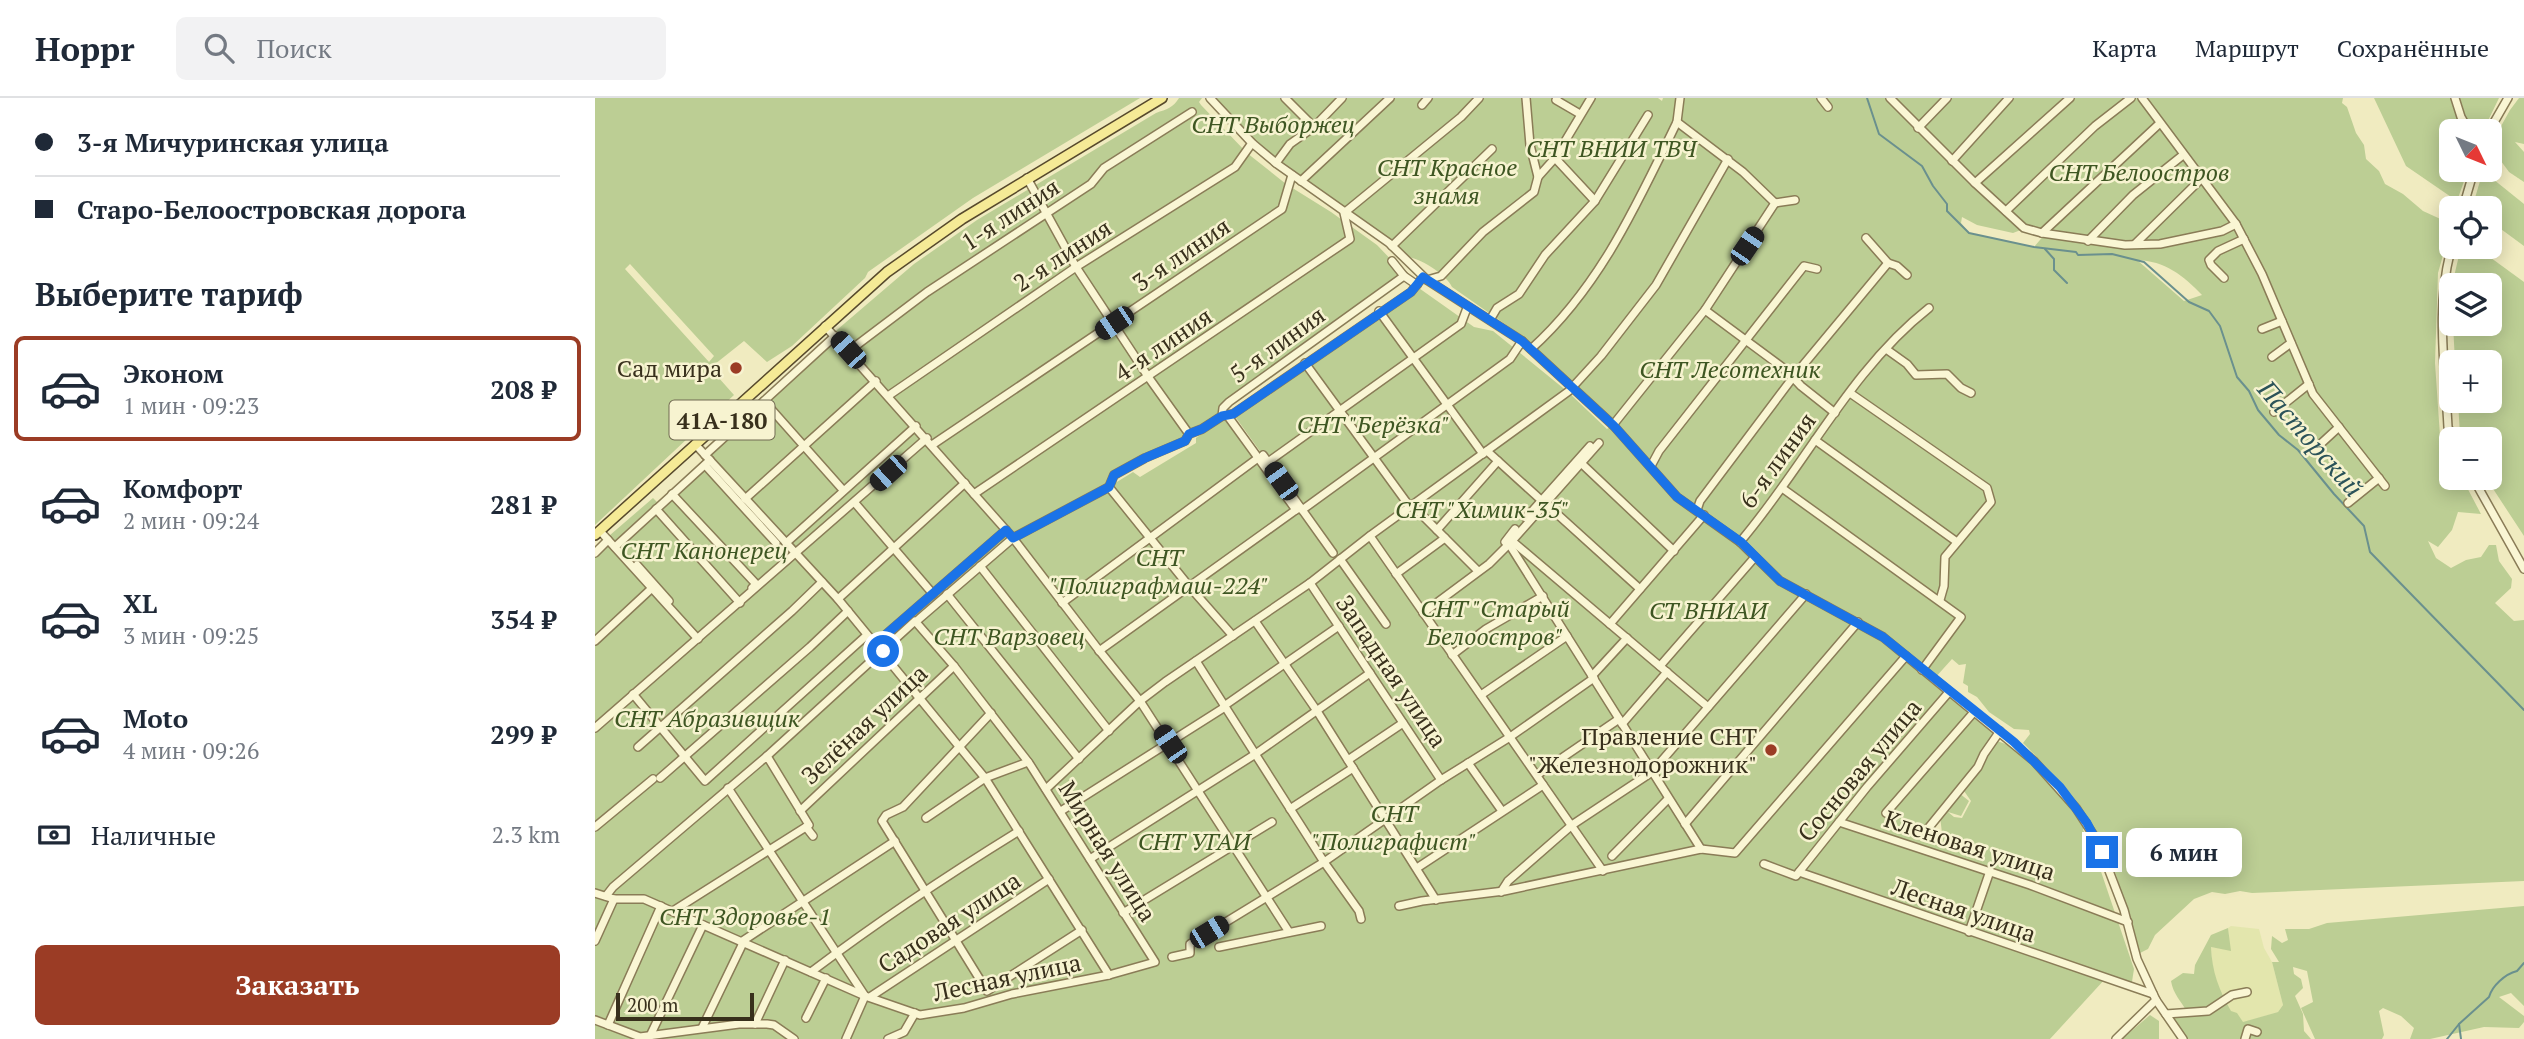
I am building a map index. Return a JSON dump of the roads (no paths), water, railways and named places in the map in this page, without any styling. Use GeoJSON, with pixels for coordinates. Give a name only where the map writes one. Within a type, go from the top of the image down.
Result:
{"type":"FeatureCollection","features":[{"type":"Feature","properties":{"kind":"main road","name":"41А-180"},"geometry":{"type":"LineString","coordinates":[[598,533],[887,272],[953,224],[1162,98]]}},
{"type":"Feature","properties":{"kind":"street"},"geometry":{"type":"LineString","coordinates":[[1210,98],[1252,143],[1291,175],[1392,246],[1425,278],[1522,341],[1613,425],[1677,497],[1741,542],[1780,581],[1883,637],[2019,746],[2060,787],[2087,823],[2107,862],[2128,922],[2137,959],[2155,997],[2183,1039]]}},
{"type":"Feature","properties":{"kind":"street"},"geometry":{"type":"LineString","coordinates":[[1285,98],[1314,127]]}},
{"type":"Feature","properties":{"kind":"street"},"geometry":{"type":"LineString","coordinates":[[1276,163],[1290,144],[1314,127],[1342,98]]}},
{"type":"Feature","properties":{"kind":"street"},"geometry":{"type":"LineString","coordinates":[[1301,181],[1390,98]]}},
{"type":"Feature","properties":{"kind":"street"},"geometry":{"type":"LineString","coordinates":[[1344,214],[1461,117],[1479,98]]}},
{"type":"Feature","properties":{"kind":"street"},"geometry":{"type":"LineString","coordinates":[[1526,98],[1530,145],[1540,172]]}},
{"type":"Feature","properties":{"kind":"street"},"geometry":{"type":"LineString","coordinates":[[1557,98],[1556,100],[1580,114]]}},
{"type":"Feature","properties":{"kind":"street"},"geometry":{"type":"LineString","coordinates":[[1386,624],[1227,415],[1411,292],[1425,278],[1441,276],[1483,232],[1534,192],[1540,172],[1555,158],[1591,98]]}},
{"type":"Feature","properties":{"kind":"street"},"geometry":{"type":"LineString","coordinates":[[1531,349],[1550,332],[1609,256],[1677,122],[1680,98]]}},
{"type":"Feature","properties":{"kind":"street"},"geometry":{"type":"LineString","coordinates":[[1821,98],[1828,107]]}},
{"type":"Feature","properties":{"kind":"street"},"geometry":{"type":"LineString","coordinates":[[1891,98],[1918,128],[2024,228],[2088,241],[2125,245],[2160,244],[2222,230],[2236,224]]}},
{"type":"Feature","properties":{"kind":"street"},"geometry":{"type":"LineString","coordinates":[[1918,128],[1947,98]]}},
{"type":"Feature","properties":{"kind":"street"},"geometry":{"type":"LineString","coordinates":[[1952,160],[2009,98]]}},
{"type":"Feature","properties":{"kind":"street"},"geometry":{"type":"LineString","coordinates":[[1975,183],[2070,98]]}},
{"type":"Feature","properties":{"kind":"street"},"geometry":{"type":"LineString","coordinates":[[2006,211],[2095,126],[2131,98]]}},
{"type":"Feature","properties":{"kind":"street"},"geometry":{"type":"LineString","coordinates":[[2142,98],[2236,224],[2313,394],[2385,486]]}},
{"type":"Feature","properties":{"kind":"street"},"geometry":{"type":"LineString","coordinates":[[2455,98],[2462,119]]}},
{"type":"Feature","properties":{"kind":"street"},"geometry":{"type":"LineString","coordinates":[[2496,119],[2508,98]]}},
{"type":"Feature","properties":{"kind":"street","name":"1-я линия"},"geometry":{"type":"LineString","coordinates":[[849,351],[906,307],[1091,184],[1104,169],[1192,112]]}},
{"type":"Feature","properties":{"kind":"street"},"geometry":{"type":"LineString","coordinates":[[1490,320],[1497,308],[1525,288],[1545,255],[1595,201],[1648,115]]}},
{"type":"Feature","properties":{"kind":"street"},"geometry":{"type":"LineString","coordinates":[[1677,122],[1728,159],[1775,203]]}},
{"type":"Feature","properties":{"kind":"street"},"geometry":{"type":"LineString","coordinates":[[2042,233],[2159,124]]}},
{"type":"Feature","properties":{"kind":"street","name":"2-я линия"},"geometry":{"type":"LineString","coordinates":[[888,396],[1076,267],[1235,167],[1252,143]]}},
{"type":"Feature","properties":{"kind":"street"},"geometry":{"type":"LineString","coordinates":[[1392,246],[1429,207],[1492,149]]}},
{"type":"Feature","properties":{"kind":"street"},"geometry":{"type":"LineString","coordinates":[[2088,241],[2133,195],[2183,155]]}},
{"type":"Feature","properties":{"kind":"street"},"geometry":{"type":"LineString","coordinates":[[1555,158],[1595,201]]}},
{"type":"Feature","properties":{"kind":"street"},"geometry":{"type":"LineString","coordinates":[[1046,789],[1140,701],[1310,583],[1337,557],[1370,536],[1572,388],[1609,347],[1656,285],[1728,159]]}},
{"type":"Feature","properties":{"kind":"street","name":"3-я линия"},"geometry":{"type":"LineString","coordinates":[[739,601],[930,442],[1114,323],[1282,209],[1291,175]]}},
{"type":"Feature","properties":{"kind":"street"},"geometry":{"type":"LineString","coordinates":[[1027,178],[1076,267],[1189,434]]}},
{"type":"Feature","properties":{"kind":"street"},"geometry":{"type":"LineString","coordinates":[[2135,244],[2201,179]]}},
{"type":"Feature","properties":{"kind":"street"},"geometry":{"type":"LineString","coordinates":[[1613,425],[1705,310],[1775,203],[1795,200]]}},
{"type":"Feature","properties":{"kind":"street"},"geometry":{"type":"LineString","coordinates":[[1344,214],[1351,237]]}},
{"type":"Feature","properties":{"kind":"street","name":"4-я линия"},"geometry":{"type":"LineString","coordinates":[[974,494],[1149,378],[1351,237],[1362,225]]}},
{"type":"Feature","properties":{"kind":"street"},"geometry":{"type":"LineString","coordinates":[[1865,238],[1888,263],[1897,266],[1907,275]]}},
{"type":"Feature","properties":{"kind":"street"},"geometry":{"type":"LineString","coordinates":[[2224,278],[2209,260],[2218,251],[2244,239]]}},
{"type":"Feature","properties":{"kind":"street"},"geometry":{"type":"LineString","coordinates":[[2448,259],[2442,299],[2448,427]]}},
{"type":"Feature","properties":{"kind":"street"},"geometry":{"type":"LineString","coordinates":[[1392,261],[1404,276],[1416,285]]}},
{"type":"Feature","properties":{"kind":"street"},"geometry":{"type":"LineString","coordinates":[[1610,624],[1674,551],[1700,513],[1700,501],[1793,378],[1888,263]]}},
{"type":"Feature","properties":{"kind":"street"},"geometry":{"type":"LineString","coordinates":[[1651,466],[1667,441],[1804,266],[1817,270]]}},
{"type":"Feature","properties":{"kind":"street","name":"5-я линия"},"geometry":{"type":"LineString","coordinates":[[1109,487],[1114,475],[1185,441],[1189,434],[1227,415],[1223,408],[1229,402],[1404,276]]}},
{"type":"Feature","properties":{"kind":"street"},"geometry":{"type":"LineString","coordinates":[[1062,603],[1150,538],[1263,459],[1340,411],[1461,324],[1468,308]]}},
{"type":"Feature","properties":{"kind":"street","name":"6-я линия"},"geometry":{"type":"LineString","coordinates":[[1741,542],[1850,393],[1886,349],[1929,308]]}},
{"type":"Feature","properties":{"kind":"street"},"geometry":{"type":"LineString","coordinates":[[1705,310],[1786,370],[1835,413]]}},
{"type":"Feature","properties":{"kind":"street"},"geometry":{"type":"LineString","coordinates":[[1379,312],[1485,452],[1640,589]]}},
{"type":"Feature","properties":{"kind":"street"},"geometry":{"type":"LineString","coordinates":[[2262,328],[2282,321]]}},
{"type":"Feature","properties":{"kind":"street"},"geometry":{"type":"LineString","coordinates":[[825,326],[1013,538],[1140,701],[1289,932]]}},
{"type":"Feature","properties":{"kind":"street"},"geometry":{"type":"LineString","coordinates":[[617,545],[707,460],[764,401],[835,336]]}},
{"type":"Feature","properties":{"kind":"street"},"geometry":{"type":"LineString","coordinates":[[1099,651],[1188,585],[1374,458],[1510,359],[1522,341]]}},
{"type":"Feature","properties":{"kind":"street"},"geometry":{"type":"LineString","coordinates":[[2272,357],[2291,343]]}},
{"type":"Feature","properties":{"kind":"street"},"geometry":{"type":"LineString","coordinates":[[1886,349],[1916,375],[1947,374],[1961,388],[1971,393]]}},
{"type":"Feature","properties":{"kind":"street"},"geometry":{"type":"LineString","coordinates":[[1305,363],[1411,506],[1478,570]]}},
{"type":"Feature","properties":{"kind":"street"},"geometry":{"type":"LineString","coordinates":[[745,499],[876,382]]}},
{"type":"Feature","properties":{"kind":"street"},"geometry":{"type":"LineString","coordinates":[[2274,412],[2309,384]]}},
{"type":"Feature","properties":{"kind":"street"},"geometry":{"type":"LineString","coordinates":[[1850,393],[1987,488],[1991,502],[1945,557],[1944,586],[1940,600]]}},
{"type":"Feature","properties":{"kind":"street"},"geometry":{"type":"LineString","coordinates":[[764,401],[843,491]]}},
{"type":"Feature","properties":{"kind":"street"},"geometry":{"type":"LineString","coordinates":[[786,542],[916,426]]}},
{"type":"Feature","properties":{"kind":"street"},"geometry":{"type":"LineString","coordinates":[[2314,450],[2339,427]]}},
{"type":"Feature","properties":{"kind":"street"},"geometry":{"type":"LineString","coordinates":[[1815,440],[1957,542]]}},
{"type":"Feature","properties":{"kind":"street"},"geometry":{"type":"LineString","coordinates":[[1423,614],[1489,564],[1543,502],[1597,442],[1581,463],[1543,502],[1526,518]]}},
{"type":"Feature","properties":{"kind":"street"},"geometry":{"type":"LineString","coordinates":[[695,444],[776,543]]}},
{"type":"Feature","properties":{"kind":"street"},"geometry":{"type":"LineString","coordinates":[[707,460],[838,599],[985,778],[1109,975]]}},
{"type":"Feature","properties":{"kind":"street"},"geometry":{"type":"LineString","coordinates":[[1437,530],[1497,461]]}},
{"type":"Feature","properties":{"kind":"street"},"geometry":{"type":"LineString","coordinates":[[1581,463],[1674,551]]}},
{"type":"Feature","properties":{"kind":"street"},"geometry":{"type":"LineString","coordinates":[[2348,503],[2379,478]]}},
{"type":"Feature","properties":{"kind":"street"},"geometry":{"type":"LineString","coordinates":[[838,599],[965,483]]}},
{"type":"Feature","properties":{"kind":"street"},"geometry":{"type":"LineString","coordinates":[[595,941],[613,887],[767,756],[917,620],[1013,538],[1109,487],[1233,636]]}},
{"type":"Feature","properties":{"kind":"street"},"geometry":{"type":"LineString","coordinates":[[1782,488],[1960,616],[1961,620],[1922,670]]}},
{"type":"Feature","properties":{"kind":"street"},"geometry":{"type":"LineString","coordinates":[[2480,490],[2524,569]]}},
{"type":"Feature","properties":{"kind":"street"},"geometry":{"type":"LineString","coordinates":[[595,729],[756,584],[672,494]]}},
{"type":"Feature","properties":{"kind":"street"},"geometry":{"type":"LineString","coordinates":[[855,502],[933,594]]}},
{"type":"Feature","properties":{"kind":"street"},"geometry":{"type":"LineString","coordinates":[[656,509],[739,601]]}},
{"type":"Feature","properties":{"kind":"street"},"geometry":{"type":"LineString","coordinates":[[1495,554],[1509,542],[1515,529]]}},
{"type":"Feature","properties":{"kind":"street"},"geometry":{"type":"LineString","coordinates":[[875,644],[1006,530]]}},
{"type":"Feature","properties":{"kind":"street"},"geometry":{"type":"LineString","coordinates":[[598,533],[617,545],[697,634],[711,622]]}},
{"type":"Feature","properties":{"kind":"street"},"geometry":{"type":"LineString","coordinates":[[1370,536],[1603,871]]}},
{"type":"Feature","properties":{"kind":"street"},"geometry":{"type":"LineString","coordinates":[[1396,574],[1445,538]]}},
{"type":"Feature","properties":{"kind":"street"},"geometry":{"type":"LineString","coordinates":[[595,553],[608,540]]}},
{"type":"Feature","properties":{"kind":"street"},"geometry":{"type":"LineString","coordinates":[[1509,542],[1701,849]]}},
{"type":"Feature","properties":{"kind":"street"},"geometry":{"type":"LineString","coordinates":[[1509,542],[1708,707]]}},
{"type":"Feature","properties":{"kind":"street"},"geometry":{"type":"LineString","coordinates":[[617,545],[651,589],[698,639]]}},
{"type":"Feature","properties":{"kind":"street"},"geometry":{"type":"LineString","coordinates":[[1660,666],[1755,557]]}},
{"type":"Feature","properties":{"kind":"street"},"geometry":{"type":"LineString","coordinates":[[981,566],[1109,731]]}},
{"type":"Feature","properties":{"kind":"street"},"geometry":{"type":"LineString","coordinates":[[638,747],[822,582]]}},
{"type":"Feature","properties":{"kind":"street","name":"Западная улица"},"geometry":{"type":"LineString","coordinates":[[1310,583],[1441,780]]}},
{"type":"Feature","properties":{"kind":"street"},"geometry":{"type":"LineString","coordinates":[[595,640],[651,589]]}},
{"type":"Feature","properties":{"kind":"street"},"geometry":{"type":"LineString","coordinates":[[947,594],[1079,759]]}},
{"type":"Feature","properties":{"kind":"street"},"geometry":{"type":"LineString","coordinates":[[1500,892],[1508,881],[1572,825],[1652,772],[1806,594]]}},
{"type":"Feature","properties":{"kind":"street"},"geometry":{"type":"LineString","coordinates":[[1452,655],[1486,629],[1542,596]]}},
{"type":"Feature","properties":{"kind":"street"},"geometry":{"type":"LineString","coordinates":[[595,827],[685,756],[810,648],[848,611]]}},
{"type":"Feature","properties":{"kind":"street","name":"Мирная улица"},"geometry":{"type":"LineString","coordinates":[[917,620],[1028,762],[1155,962]]}},
{"type":"Feature","properties":{"kind":"street"},"geometry":{"type":"LineString","coordinates":[[1255,621],[1317,711],[1436,900]]}},
{"type":"Feature","properties":{"kind":"street"},"geometry":{"type":"LineString","coordinates":[[1685,824],[1858,622]]}},
{"type":"Feature","properties":{"kind":"street"},"geometry":{"type":"LineString","coordinates":[[1061,811],[1170,744],[1339,626]]}},
{"type":"Feature","properties":{"kind":"street"},"geometry":{"type":"LineString","coordinates":[[633,694],[705,781],[867,635]]}},
{"type":"Feature","properties":{"kind":"street"},"geometry":{"type":"LineString","coordinates":[[1481,695],[1567,636]]}},
{"type":"Feature","properties":{"kind":"street"},"geometry":{"type":"LineString","coordinates":[[1172,957],[1190,953],[1190,944],[1324,862],[1441,780],[1510,737],[1593,677],[1627,638]]}},
{"type":"Feature","properties":{"kind":"street"},"geometry":{"type":"LineString","coordinates":[[1399,906],[1500,892],[1701,849],[1735,853],[1906,656]]}},
{"type":"Feature","properties":{"kind":"street"},"geometry":{"type":"LineString","coordinates":[[1196,662],[1324,862],[1359,911],[1361,919]]}},
{"type":"Feature","properties":{"kind":"street","name":"Зелёная улица"},"geometry":{"type":"LineString","coordinates":[[800,811],[954,666]]}},
{"type":"Feature","properties":{"kind":"street"},"geometry":{"type":"LineString","coordinates":[[1537,775],[1620,721],[1667,672]]}},
{"type":"Feature","properties":{"kind":"street"},"geometry":{"type":"LineString","coordinates":[[1090,859],[1200,791],[1370,673]]}},
{"type":"Feature","properties":{"kind":"street","name":"Сосновая улица"},"geometry":{"type":"LineString","coordinates":[[1799,872],[1949,692]]}},
{"type":"Feature","properties":{"kind":"street"},"geometry":{"type":"LineString","coordinates":[[1886,813],[1974,712]]}},
{"type":"Feature","properties":{"kind":"street"},"geometry":{"type":"LineString","coordinates":[[991,713],[903,807],[886,815],[882,821],[987,991],[1082,930]]}},
{"type":"Feature","properties":{"kind":"street"},"geometry":{"type":"LineString","coordinates":[[1348,760],[1403,723]]}},
{"type":"Feature","properties":{"kind":"street"},"geometry":{"type":"LineString","coordinates":[[1926,831],[1978,767],[2000,732]]}},
{"type":"Feature","properties":{"kind":"street"},"geometry":{"type":"LineString","coordinates":[[767,756],[813,836]]}},
{"type":"Feature","properties":{"kind":"street"},"geometry":{"type":"LineString","coordinates":[[926,818],[985,778],[1028,762]]}},
{"type":"Feature","properties":{"kind":"street"},"geometry":{"type":"LineString","coordinates":[[1468,763],[1502,811]]}},
{"type":"Feature","properties":{"kind":"street"},"geometry":{"type":"LineString","coordinates":[[1290,809],[1353,768]]}},
{"type":"Feature","properties":{"kind":"street"},"geometry":{"type":"LineString","coordinates":[[1417,869],[1543,785]]}},
{"type":"Feature","properties":{"kind":"street"},"geometry":{"type":"LineString","coordinates":[[728,788],[867,996],[846,1039]]}},
{"type":"Feature","properties":{"kind":"street"},"geometry":{"type":"LineString","coordinates":[[1612,856],[1668,799]]}},
{"type":"Feature","properties":{"kind":"street"},"geometry":{"type":"LineString","coordinates":[[1123,913],[1272,822]]}},
{"type":"Feature","properties":{"kind":"street","name":"Кленовая улица"},"geometry":{"type":"LineString","coordinates":[[1839,822],[1990,871],[2128,922]]}},
{"type":"Feature","properties":{"kind":"street"},"geometry":{"type":"LineString","coordinates":[[673,911],[808,826]]}},
{"type":"Feature","properties":{"kind":"street"},"geometry":{"type":"LineString","coordinates":[[811,972],[925,889],[1019,831]]}},
{"type":"Feature","properties":{"kind":"street"},"geometry":{"type":"LineString","coordinates":[[702,1028],[742,942],[895,841]]}},
{"type":"Feature","properties":{"kind":"street","name":"Лесная улица"},"geometry":{"type":"LineString","coordinates":[[1764,864],[1796,876],[1799,872],[2155,997]]}},
{"type":"Feature","properties":{"kind":"street"},"geometry":{"type":"LineString","coordinates":[[1969,932],[1990,871]]}},
{"type":"Feature","properties":{"kind":"street","name":"Садовая улица"},"geometry":{"type":"LineString","coordinates":[[867,996],[1049,879]]}},
{"type":"Feature","properties":{"kind":"street","name":"Лесная улица"},"geometry":{"type":"LineString","coordinates":[[595,893],[610,897],[644,899],[867,996],[919,1015],[964,1008],[1012,994],[1109,975],[1155,962]]}},
{"type":"Feature","properties":{"kind":"street"},"geometry":{"type":"LineString","coordinates":[[608,1025],[661,906]]}},
{"type":"Feature","properties":{"kind":"street"},"geometry":{"type":"LineString","coordinates":[[650,1035],[703,925]]}},
{"type":"Feature","properties":{"kind":"street"},"geometry":{"type":"LineString","coordinates":[[1219,947],[1321,926]]}},
{"type":"Feature","properties":{"kind":"street"},"geometry":{"type":"LineString","coordinates":[[755,1024],[785,960]]}},
{"type":"Feature","properties":{"kind":"street"},"geometry":{"type":"LineString","coordinates":[[806,1018],[826,978]]}},
{"type":"Feature","properties":{"kind":"street"},"geometry":{"type":"LineString","coordinates":[[2166,1014],[2208,1011],[2232,995],[2246,992]]}},
{"type":"Feature","properties":{"kind":"street"},"geometry":{"type":"LineString","coordinates":[[2116,1039],[2155,997]]}},
{"type":"Feature","properties":{"kind":"street"},"geometry":{"type":"LineString","coordinates":[[888,1039],[904,1032],[915,1013]]}},
{"type":"Feature","properties":{"kind":"street"},"geometry":{"type":"LineString","coordinates":[[595,1021],[640,1037],[702,1028],[773,1025],[782,1035],[794,1039]]}},
{"type":"Feature","properties":{"kind":"street"},"geometry":{"type":"LineString","coordinates":[[2245,1039],[2248,1029],[2257,1032]]}},
{"type":"Feature","properties":{"kind":"waterway","name":"Пасторский"},"geometry":{"type":"LineString","coordinates":[[1867,98],[1879,134],[1922,166],[1947,204],[1947,211],[1969,233],[2034,247],[2076,252],[2078,255],[2112,254],[2144,262],[2189,302],[2209,311],[2220,326],[2237,377],[2249,391],[2258,410],[2279,435],[2298,450],[2364,526],[2370,552],[2524,710]]}},
{"type":"Feature","properties":{"kind":"waterway"},"geometry":{"type":"LineString","coordinates":[[2045,249],[2054,259],[2054,270],[2067,283]]}},
{"type":"Feature","properties":{"kind":"waterway"},"geometry":{"type":"LineString","coordinates":[[2461,1039],[2459,1024],[2489,997],[2500,981],[2517,971],[2524,963]]}},
{"type":"Feature","properties":{"kind":"waterway"},"geometry":{"type":"LineString","coordinates":[[2447,1039],[2459,1024]]}},
{"type":"Feature","properties":{"kind":"place","name":"Сад мира"},"geometry":{"type":"Point","coordinates":[736,368]}},
{"type":"Feature","properties":{"kind":"place","name":"Правление СНТ \"Железнодорожник\""},"geometry":{"type":"Point","coordinates":[1771,750]}},
{"type":"Feature","properties":{"kind":"park label","name":"СНТ Выборжец"},"geometry":{"type":"Point","coordinates":[1273,124]}},
{"type":"Feature","properties":{"kind":"park label","name":"СНТ ВНИИ ТВЧ"},"geometry":{"type":"Point","coordinates":[1611,148]}},
{"type":"Feature","properties":{"kind":"park label","name":"СНТ Белоостров"},"geometry":{"type":"Point","coordinates":[2139,172]}},
{"type":"Feature","properties":{"kind":"park label","name":"СНТ Красное знамя"},"geometry":{"type":"Point","coordinates":[1447,181]}},
{"type":"Feature","properties":{"kind":"park label","name":"СНТ Лесотехник"},"geometry":{"type":"Point","coordinates":[1730,369]}},
{"type":"Feature","properties":{"kind":"park label","name":"СНТ \"Берёзка\""},"geometry":{"type":"Point","coordinates":[1373,424]}},
{"type":"Feature","properties":{"kind":"park label","name":"СНТ \"Химик-35\""},"geometry":{"type":"Point","coordinates":[1482,509]}},
{"type":"Feature","properties":{"kind":"park label","name":"СНТ Канонерец"},"geometry":{"type":"Point","coordinates":[704,550]}},
{"type":"Feature","properties":{"kind":"park label","name":"СНТ \"Полиграфмаш-224\""},"geometry":{"type":"Point","coordinates":[1159,571]}},
{"type":"Feature","properties":{"kind":"park label","name":"СТ ВНИАИ"},"geometry":{"type":"Point","coordinates":[1708,610]}},
{"type":"Feature","properties":{"kind":"park label","name":"СНТ \"Старый Белоостров\""},"geometry":{"type":"Point","coordinates":[1495,622]}},
{"type":"Feature","properties":{"kind":"park label","name":"СНТ Варзовец"},"geometry":{"type":"Point","coordinates":[1009,636]}},
{"type":"Feature","properties":{"kind":"park label","name":"СНТ Абразивщик"},"geometry":{"type":"Point","coordinates":[707,718]}},
{"type":"Feature","properties":{"kind":"park label","name":"СНТ \"Полиграфист\""},"geometry":{"type":"Point","coordinates":[1394,827]}},
{"type":"Feature","properties":{"kind":"park label","name":"СНТ УГАИ"},"geometry":{"type":"Point","coordinates":[1194,841]}},
{"type":"Feature","properties":{"kind":"park label","name":"СНТ Здоровье-1"},"geometry":{"type":"Point","coordinates":[745,916]}}]}
